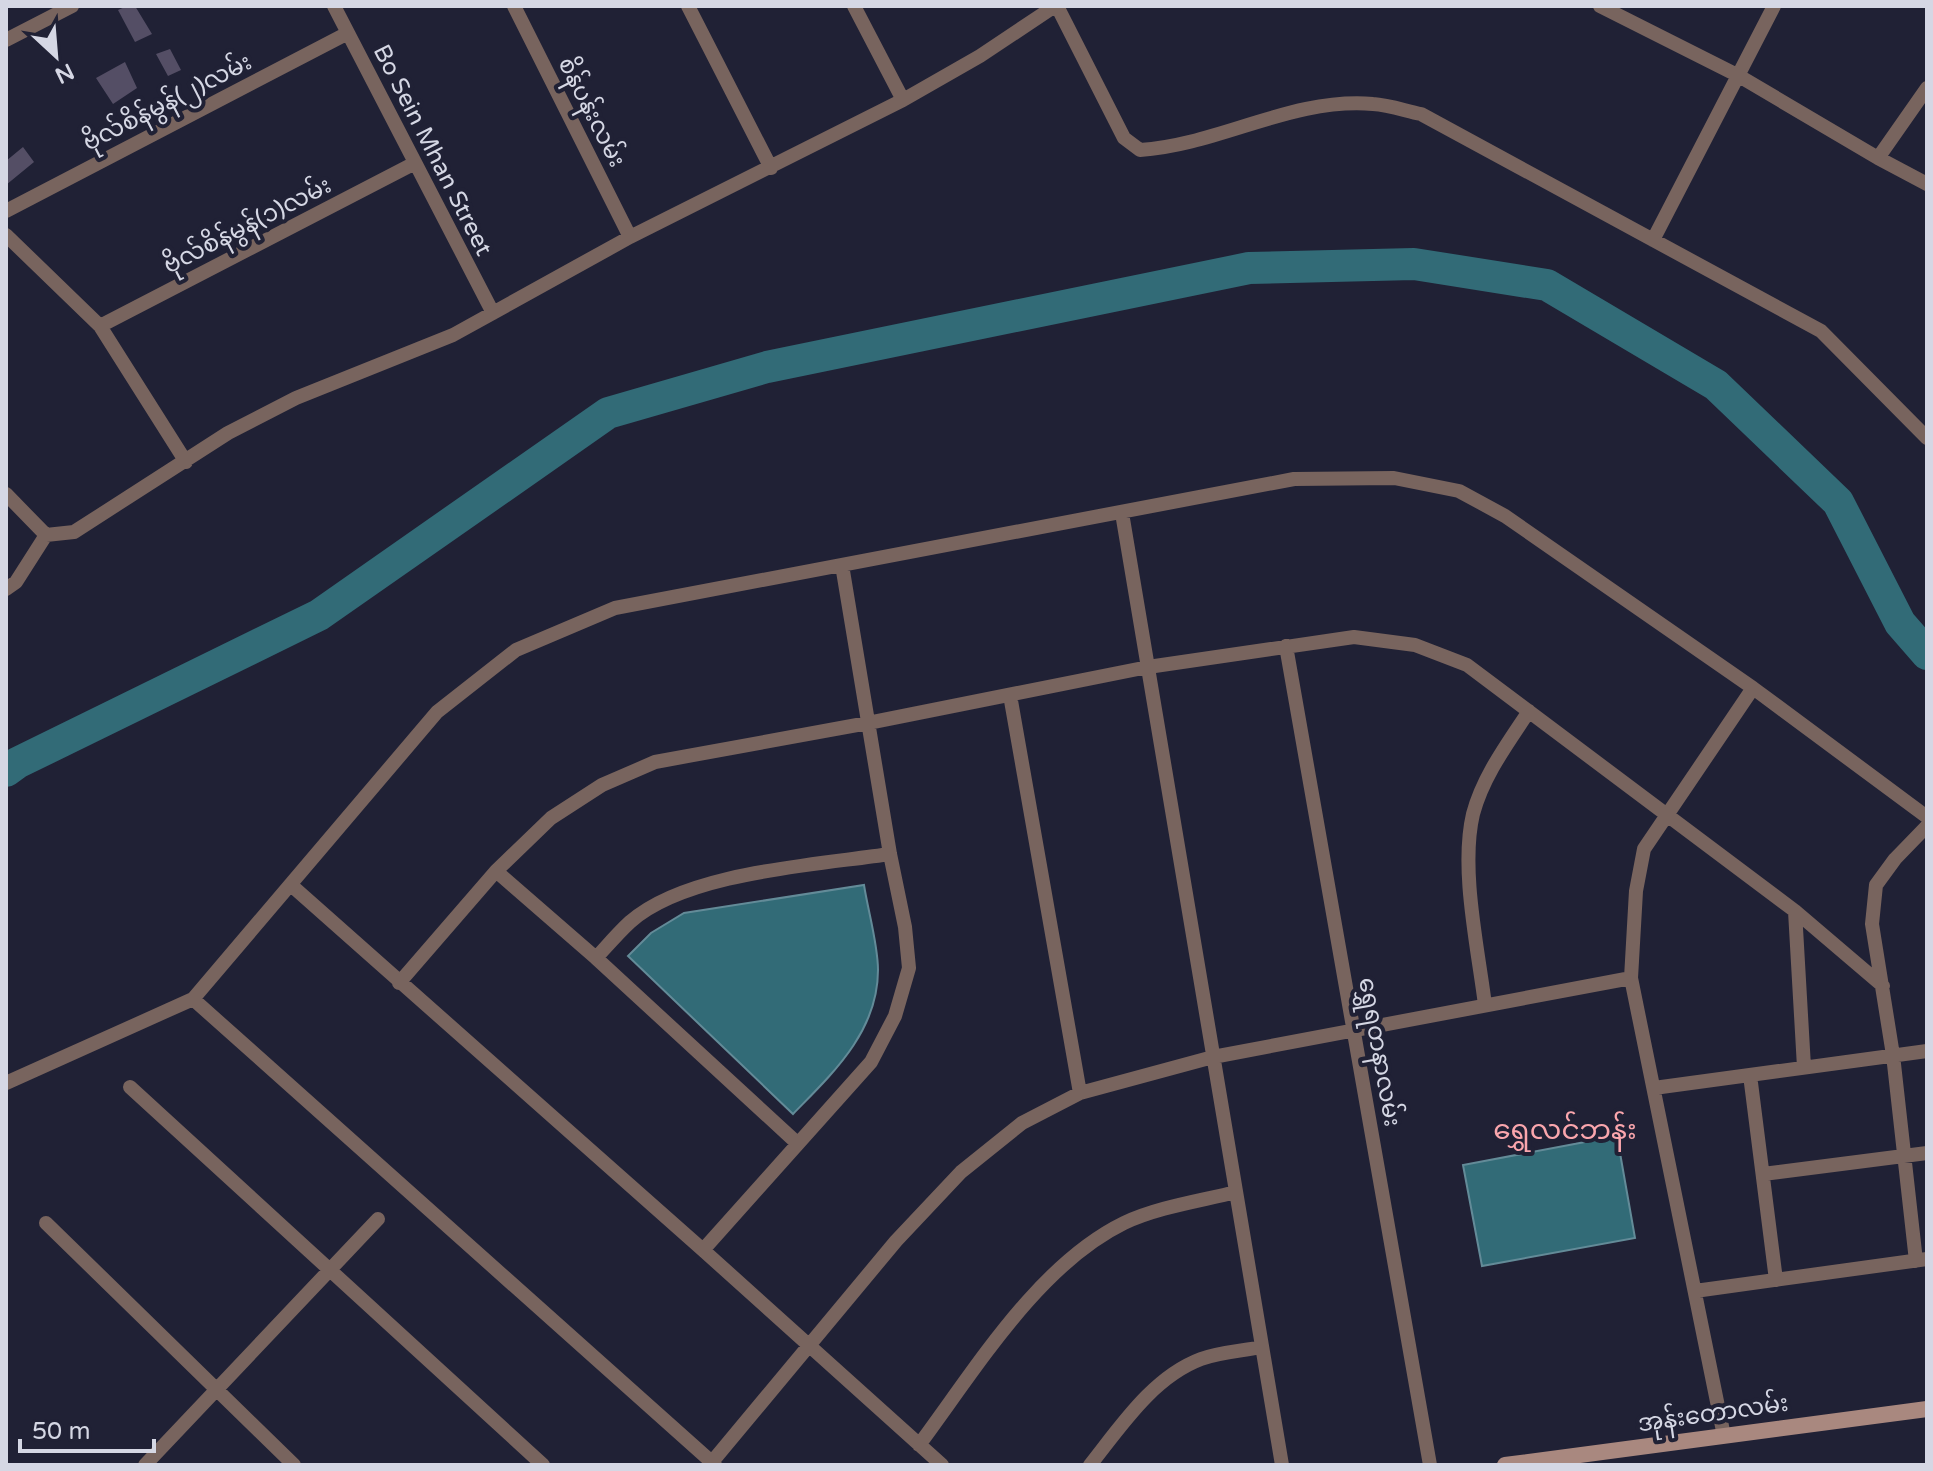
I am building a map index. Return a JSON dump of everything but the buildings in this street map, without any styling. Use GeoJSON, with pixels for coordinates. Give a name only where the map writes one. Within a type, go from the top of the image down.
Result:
{"type":"FeatureCollection","features":[{"type":"Feature","properties":{"kind":"street"},"geometry":{"type":"LineString","coordinates":[[6,40],[72,6]]}},
{"type":"Feature","properties":{"kind":"street","name":"Bo Sein Mhan Street"},"geometry":{"type":"LineString","coordinates":[[334,6],[493,313]]}},
{"type":"Feature","properties":{"kind":"street","name":"စိန်ပန်းလမ်း"},"geometry":{"type":"LineString","coordinates":[[514,6],[630,237]]}},
{"type":"Feature","properties":{"kind":"street"},"geometry":{"type":"LineString","coordinates":[[688,6],[771,168]]}},
{"type":"Feature","properties":{"kind":"street"},"geometry":{"type":"LineString","coordinates":[[854,6],[903,100]]}},
{"type":"Feature","properties":{"kind":"street"},"geometry":{"type":"LineString","coordinates":[[46,535],[74,532],[228,433],[296,398],[453,335],[630,237],[903,100],[980,56],[1056,6],[1124,138],[1140,150],[1164,148],[1270,117],[1313,109],[1373,104],[1421,114],[1821,331],[1927,438]]}},
{"type":"Feature","properties":{"kind":"street"},"geometry":{"type":"LineString","coordinates":[[1600,6],[1739,76],[1927,184]]}},
{"type":"Feature","properties":{"kind":"street"},"geometry":{"type":"LineString","coordinates":[[1653,240],[1774,6]]}},
{"type":"Feature","properties":{"kind":"street","name":"ဗိုလ်စိန်မွန်(၂)လမ်း"},"geometry":{"type":"LineString","coordinates":[[6,211],[348,33]]}},
{"type":"Feature","properties":{"kind":"street"},"geometry":{"type":"LineString","coordinates":[[1878,158],[1927,88]]}},
{"type":"Feature","properties":{"kind":"street","name":"ဗိုလ်စိန်မွန်(၁)လမ်း"},"geometry":{"type":"LineString","coordinates":[[100,326],[415,163]]}},
{"type":"Feature","properties":{"kind":"street"},"geometry":{"type":"LineString","coordinates":[[6,235],[100,326],[186,462]]}},
{"type":"Feature","properties":{"kind":"street"},"geometry":{"type":"LineString","coordinates":[[6,1083],[193,999],[437,712],[516,650],[615,608],[1294,479],[1394,478],[1459,491],[1505,516],[1753,688],[1927,817]]}},
{"type":"Feature","properties":{"kind":"street"},"geometry":{"type":"LineString","coordinates":[[6,494],[46,535]]}},
{"type":"Feature","properties":{"kind":"street"},"geometry":{"type":"LineString","coordinates":[[1122,513],[1282,1465]]}},
{"type":"Feature","properties":{"kind":"street"},"geometry":{"type":"LineString","coordinates":[[6,589],[16,582],[46,535]]}},
{"type":"Feature","properties":{"kind":"street"},"geometry":{"type":"LineString","coordinates":[[703,1250],[871,1062],[895,1016],[909,968],[905,927],[842,565]]}},
{"type":"Feature","properties":{"kind":"street"},"geometry":{"type":"LineString","coordinates":[[399,983],[496,871],[551,818],[602,785],[655,762],[1148,667],[1354,637],[1415,645],[1467,665],[1795,911],[1883,986]]}},
{"type":"Feature","properties":{"kind":"street","name":"ရွှေရတနာလမ်း"},"geometry":{"type":"LineString","coordinates":[[1286,646],[1430,1465]]}},
{"type":"Feature","properties":{"kind":"street"},"geometry":{"type":"LineString","coordinates":[[1724,1436],[1631,978],[1636,891],[1644,849],[1753,688]]}},
{"type":"Feature","properties":{"kind":"street"},"geometry":{"type":"LineString","coordinates":[[1010,695],[1080,1093]]}},
{"type":"Feature","properties":{"kind":"street"},"geometry":{"type":"LineString","coordinates":[[1485,1005],[1468,866],[1473,814],[1495,761],[1529,711]]}},
{"type":"Feature","properties":{"kind":"street"},"geometry":{"type":"LineString","coordinates":[[1695,1291],[1921,1260],[1872,924],[1876,885],[1895,859],[1927,826]]}},
{"type":"Feature","properties":{"kind":"street"},"geometry":{"type":"LineString","coordinates":[[596,958],[632,920],[670,897],[724,879],[890,854]]}},
{"type":"Feature","properties":{"kind":"street"},"geometry":{"type":"LineString","coordinates":[[496,871],[596,958],[797,1143]]}},
{"type":"Feature","properties":{"kind":"street"},"geometry":{"type":"LineString","coordinates":[[291,885],[942,1465]]}},
{"type":"Feature","properties":{"kind":"street"},"geometry":{"type":"LineString","coordinates":[[1795,911],[1804,1067]]}},
{"type":"Feature","properties":{"kind":"street"},"geometry":{"type":"LineString","coordinates":[[193,999],[714,1463],[896,1241],[961,1172],[1022,1123],[1080,1093],[1213,1057],[1631,978]]}},
{"type":"Feature","properties":{"kind":"street"},"geometry":{"type":"LineString","coordinates":[[1654,1088],[1927,1051]]}},
{"type":"Feature","properties":{"kind":"street"},"geometry":{"type":"LineString","coordinates":[[1750,1075],[1776,1280]]}},
{"type":"Feature","properties":{"kind":"street"},"geometry":{"type":"LineString","coordinates":[[130,1087],[543,1465]]}},
{"type":"Feature","properties":{"kind":"street"},"geometry":{"type":"LineString","coordinates":[[1763,1174],[1927,1153]]}},
{"type":"Feature","properties":{"kind":"street"},"geometry":{"type":"LineString","coordinates":[[919,1445],[1022,1308],[1068,1259],[1125,1223],[1236,1192]]}},
{"type":"Feature","properties":{"kind":"street"},"geometry":{"type":"LineString","coordinates":[[145,1465],[378,1219]]}},
{"type":"Feature","properties":{"kind":"street"},"geometry":{"type":"LineString","coordinates":[[46,1223],[294,1465]]}},
{"type":"Feature","properties":{"kind":"street"},"geometry":{"type":"LineString","coordinates":[[1090,1465],[1169,1375],[1202,1359],[1262,1347]]}},
{"type":"Feature","properties":{"kind":"street","name":"အုန်းတောလမ်း"},"geometry":{"type":"LineString","coordinates":[[1505,1465],[1927,1409]]}},
{"type":"Feature","properties":{"kind":"shaded area"},"geometry":{"type":"Polygon","coordinates":[[[864,885],[878,960],[876,992],[870,1013],[850,1050],[793,1114],[628,956],[651,933],[684,913],[864,885]]]}},
{"type":"Feature","properties":{"kind":"shaded area"},"geometry":{"type":"Polygon","coordinates":[[[1617,1136],[1635,1238],[1482,1266],[1463,1165],[1617,1136]]]}},
{"type":"Feature","properties":{"kind":"waterway"},"geometry":{"type":"LineString","coordinates":[[6,771],[319,615],[608,413],[767,367],[1249,268],[1414,264],[1547,285],[1716,385],[1838,502],[1900,623],[1927,654]]}},
{"type":"Feature","properties":{"kind":"district","name":"ရွှေလင်ဘန်း"},"geometry":{"type":"Point","coordinates":[1565,1129]}}]}
